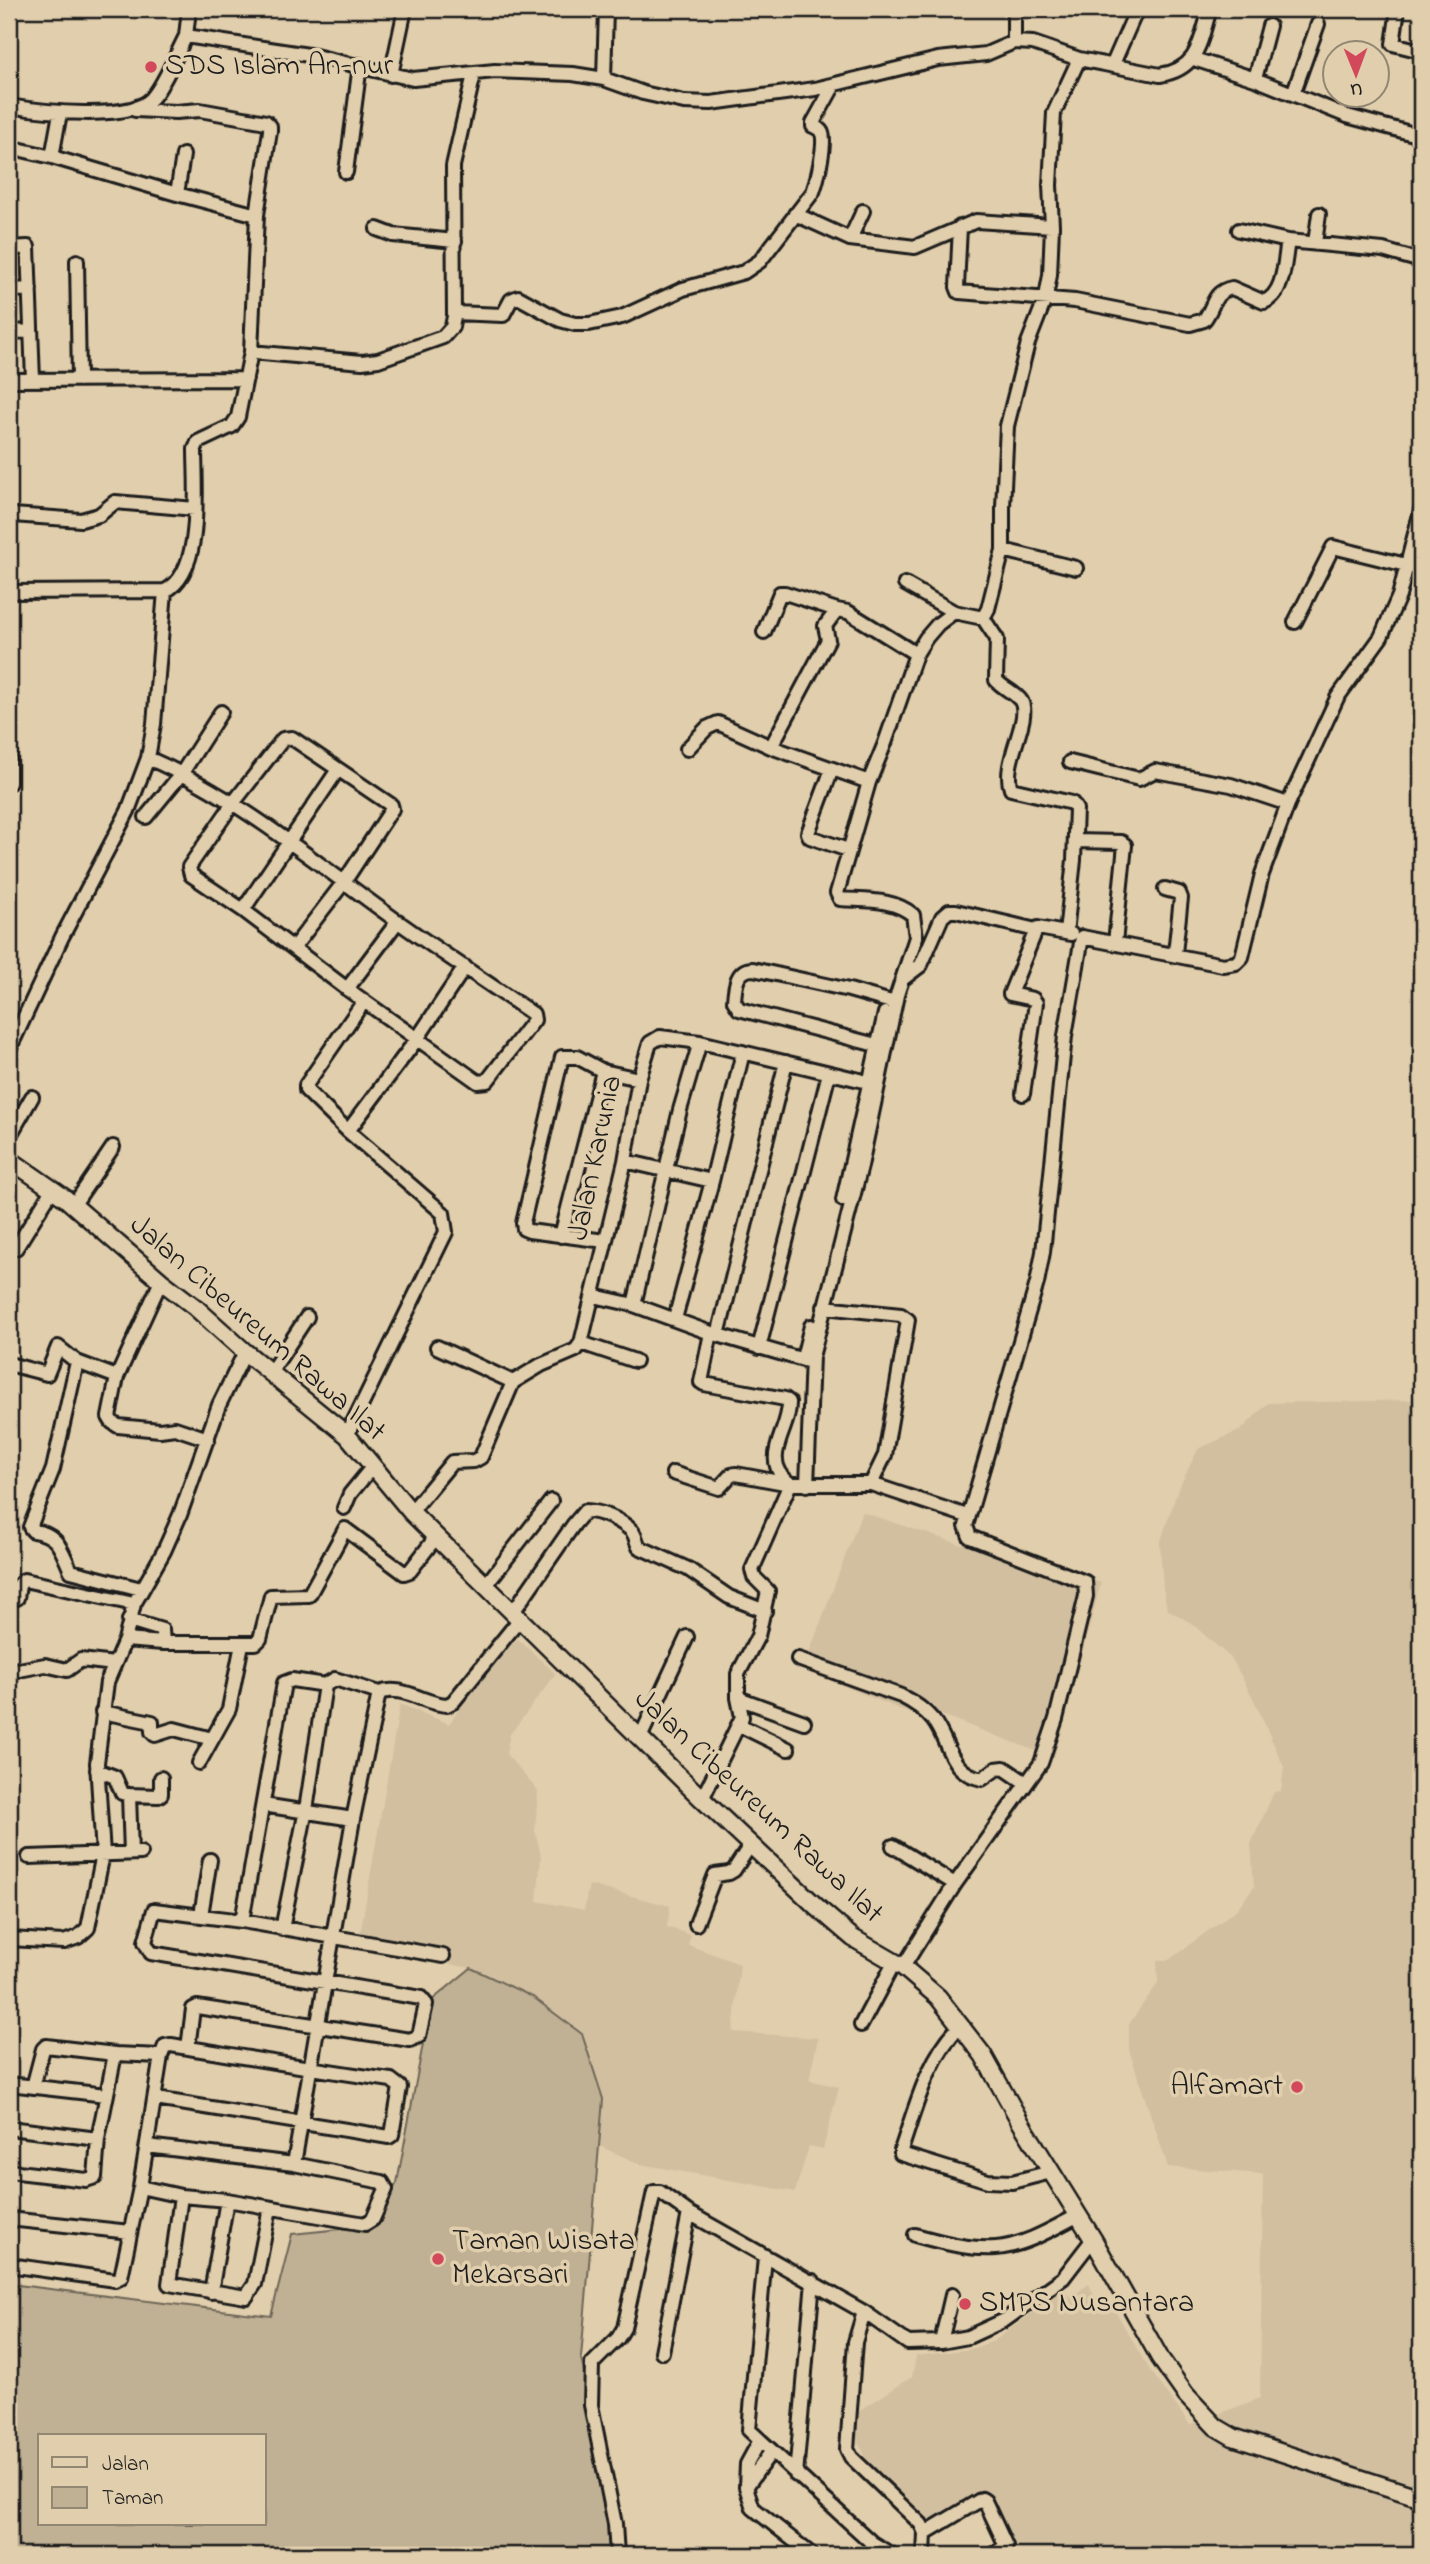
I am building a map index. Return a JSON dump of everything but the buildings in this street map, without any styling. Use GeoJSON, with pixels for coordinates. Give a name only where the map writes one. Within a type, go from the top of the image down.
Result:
{"type":"FeatureCollection","features":[{"type":"Feature","properties":{"kind":"street"},"geometry":{"type":"LineString","coordinates":[[134,110],[152,98],[186,36],[189,9]]}},
{"type":"Feature","properties":{"kind":"street"},"geometry":{"type":"LineString","coordinates":[[391,75],[405,9]]}},
{"type":"Feature","properties":{"kind":"street"},"geometry":{"type":"LineString","coordinates":[[604,79],[606,9]]}},
{"type":"Feature","properties":{"kind":"street"},"geometry":{"type":"LineString","coordinates":[[1014,9],[1014,41]]}},
{"type":"Feature","properties":{"kind":"street"},"geometry":{"type":"LineString","coordinates":[[1113,64],[1137,9]]}},
{"type":"Feature","properties":{"kind":"street"},"geometry":{"type":"LineString","coordinates":[[186,36],[360,65],[413,79],[532,71],[604,79],[643,93],[684,102],[711,103],[834,85],[938,60],[986,54],[1014,41],[1033,43],[1079,58],[1160,75],[1173,73],[1194,59],[1210,9]]}},
{"type":"Feature","properties":{"kind":"street"},"geometry":{"type":"LineString","coordinates":[[1398,9],[1393,44],[1421,51]]}},
{"type":"Feature","properties":{"kind":"street"},"geometry":{"type":"LineString","coordinates":[[1293,94],[1318,24]]}},
{"type":"Feature","properties":{"kind":"street"},"geometry":{"type":"LineString","coordinates":[[1255,79],[1269,26]]}},
{"type":"Feature","properties":{"kind":"street"},"geometry":{"type":"LineString","coordinates":[[983,618],[988,609],[1003,550],[1007,426],[1028,343],[1046,297],[1052,226],[1050,185],[1054,113],[1079,58]]}},
{"type":"Feature","properties":{"kind":"street"},"geometry":{"type":"LineString","coordinates":[[1194,59],[1255,79],[1347,116],[1421,136]]}},
{"type":"Feature","properties":{"kind":"street"},"geometry":{"type":"LineString","coordinates":[[346,172],[360,65]]}},
{"type":"Feature","properties":{"kind":"street"},"geometry":{"type":"LineString","coordinates":[[251,352],[362,362],[378,360],[443,337],[452,327],[455,241],[453,166],[474,74]]}},
{"type":"Feature","properties":{"kind":"street"},"geometry":{"type":"LineString","coordinates":[[454,313],[503,315],[511,300],[518,297],[560,320],[589,324],[622,317],[683,289],[744,272],[760,261],[813,192],[822,134],[813,123],[834,85]]}},
{"type":"Feature","properties":{"kind":"street"},"geometry":{"type":"LineString","coordinates":[[9,106],[60,113],[134,110],[176,113],[200,110],[266,122],[270,126],[257,215],[251,352],[246,379],[238,417],[232,426],[198,442],[195,449],[195,509],[190,557],[184,573],[174,586],[164,591],[9,592]]}},
{"type":"Feature","properties":{"kind":"street"},"geometry":{"type":"LineString","coordinates":[[52,157],[60,113]]}},
{"type":"Feature","properties":{"kind":"street"},"geometry":{"type":"LineString","coordinates":[[9,147],[257,215]]}},
{"type":"Feature","properties":{"kind":"street"},"geometry":{"type":"LineString","coordinates":[[177,194],[183,155]]}},
{"type":"Feature","properties":{"kind":"street"},"geometry":{"type":"LineString","coordinates":[[850,239],[863,211]]}},
{"type":"Feature","properties":{"kind":"street"},"geometry":{"type":"LineString","coordinates":[[794,214],[850,239],[915,247],[976,221],[1052,226]]}},
{"type":"Feature","properties":{"kind":"street"},"geometry":{"type":"LineString","coordinates":[[1315,243],[1319,214]]}},
{"type":"Feature","properties":{"kind":"street"},"geometry":{"type":"LineString","coordinates":[[960,227],[959,292],[1046,297],[1190,324],[1204,320],[1218,293],[1227,289],[1232,288],[1264,302],[1272,298],[1279,288],[1287,241]]}},
{"type":"Feature","properties":{"kind":"street"},"geometry":{"type":"LineString","coordinates":[[377,229],[393,235],[455,241]]}},
{"type":"Feature","properties":{"kind":"street"},"geometry":{"type":"LineString","coordinates":[[1239,230],[1287,241],[1383,250],[1421,261]]}},
{"type":"Feature","properties":{"kind":"street"},"geometry":{"type":"LineString","coordinates":[[9,247],[28,247],[33,380]]}},
{"type":"Feature","properties":{"kind":"street"},"geometry":{"type":"LineString","coordinates":[[77,261],[79,380]]}},
{"type":"Feature","properties":{"kind":"street"},"geometry":{"type":"LineString","coordinates":[[9,290],[30,289]]}},
{"type":"Feature","properties":{"kind":"street"},"geometry":{"type":"LineString","coordinates":[[9,332],[31,331]]}},
{"type":"Feature","properties":{"kind":"street"},"geometry":{"type":"LineString","coordinates":[[9,380],[246,379]]}},
{"type":"Feature","properties":{"kind":"street"},"geometry":{"type":"LineString","coordinates":[[9,517],[13,515],[81,520],[99,515],[115,502],[195,509]]}},
{"type":"Feature","properties":{"kind":"street"},"geometry":{"type":"LineString","coordinates":[[904,978],[921,965],[942,917],[949,911],[1036,930],[1038,928],[1066,933],[1229,965],[1236,963],[1241,957],[1262,874],[1289,804],[1337,698],[1381,637],[1399,596],[1421,510]]}},
{"type":"Feature","properties":{"kind":"street"},"geometry":{"type":"LineString","coordinates":[[1295,622],[1333,547],[1406,565]]}},
{"type":"Feature","properties":{"kind":"street"},"geometry":{"type":"LineString","coordinates":[[1003,550],[1076,568]]}},
{"type":"Feature","properties":{"kind":"street"},"geometry":{"type":"LineString","coordinates":[[905,584],[954,612],[983,618],[997,639],[996,680],[1019,699],[1024,710],[1013,750],[1009,783],[1011,789],[1072,803],[1076,809],[1066,933]]}},
{"type":"Feature","properties":{"kind":"street"},"geometry":{"type":"LineString","coordinates":[[9,1050],[62,937],[128,811],[148,758],[164,591]]}},
{"type":"Feature","properties":{"kind":"street"},"geometry":{"type":"LineString","coordinates":[[764,632],[780,593],[785,593],[848,612],[916,654]]}},
{"type":"Feature","properties":{"kind":"street"},"geometry":{"type":"LineString","coordinates":[[771,747],[828,640],[825,626],[837,610]]}},
{"type":"Feature","properties":{"kind":"street"},"geometry":{"type":"LineString","coordinates":[[807,1485],[807,1360],[876,1045],[891,1003],[904,978],[916,937],[915,920],[906,909],[891,902],[840,898],[837,893],[869,782],[916,654],[938,624],[954,612]]}},
{"type":"Feature","properties":{"kind":"street"},"geometry":{"type":"LineString","coordinates":[[146,817],[182,773],[221,712]]}},
{"type":"Feature","properties":{"kind":"street"},"geometry":{"type":"LineString","coordinates":[[9,717],[9,783]]}},
{"type":"Feature","properties":{"kind":"street"},"geometry":{"type":"LineString","coordinates":[[687,749],[707,728],[718,723],[771,747],[869,782]]}},
{"type":"Feature","properties":{"kind":"street"},"geometry":{"type":"LineString","coordinates":[[148,758],[182,773],[234,802],[289,841],[344,882],[398,921],[533,1014],[534,1020],[487,1082],[482,1083],[347,989],[294,947],[189,872],[189,867],[234,802],[284,739],[292,738],[337,771],[391,805],[392,809],[344,882],[294,947]]}},
{"type":"Feature","properties":{"kind":"street"},"geometry":{"type":"LineString","coordinates":[[1070,762],[1139,779],[1155,771],[1218,783],[1289,804]]}},
{"type":"Feature","properties":{"kind":"street"},"geometry":{"type":"LineString","coordinates":[[832,769],[807,833],[810,837],[848,850]]}},
{"type":"Feature","properties":{"kind":"street"},"geometry":{"type":"LineString","coordinates":[[243,910],[337,771]]}},
{"type":"Feature","properties":{"kind":"street"},"geometry":{"type":"LineString","coordinates":[[1075,841],[1121,842],[1125,845],[1115,943]]}},
{"type":"Feature","properties":{"kind":"street"},"geometry":{"type":"LineString","coordinates":[[1165,889],[1179,893],[1181,898],[1175,953]]}},
{"type":"Feature","properties":{"kind":"street"},"geometry":{"type":"LineString","coordinates":[[347,989],[398,921]]}},
{"type":"Feature","properties":{"kind":"street"},"geometry":{"type":"LineString","coordinates":[[1023,1094],[1037,1003],[1033,999],[1010,994],[1036,930]]}},
{"type":"Feature","properties":{"kind":"street"},"geometry":{"type":"LineString","coordinates":[[861,2025],[898,1965],[1041,1763],[1051,1737],[1087,1586],[1085,1582],[1048,1566],[970,1537],[966,1528],[967,1516],[1002,1408],[1037,1283],[1043,1252],[1065,1036],[1082,937]]}},
{"type":"Feature","properties":{"kind":"street"},"geometry":{"type":"LineString","coordinates":[[348,1131],[417,1039],[465,967]]}},
{"type":"Feature","properties":{"kind":"street"},"geometry":{"type":"LineString","coordinates":[[876,1045],[739,1009],[734,1001],[739,975],[745,970],[753,969],[849,990],[891,1003]]}},
{"type":"Feature","properties":{"kind":"street"},"geometry":{"type":"LineString","coordinates":[[347,1435],[446,1232],[443,1213],[309,1094],[306,1085],[364,1001]]}},
{"type":"Feature","properties":{"kind":"street"},"geometry":{"type":"LineString","coordinates":[[807,1360],[824,1307],[861,1166],[891,1003]]}},
{"type":"Feature","properties":{"kind":"street","name":"Jalan Karunia"},"geometry":{"type":"LineString","coordinates":[[581,1343],[625,1161],[639,1079],[650,1043],[660,1037],[700,1042]]}},
{"type":"Feature","properties":{"kind":"street"},"geometry":{"type":"LineString","coordinates":[[634,1305],[700,1042],[868,1082]]}},
{"type":"Feature","properties":{"kind":"street"},"geometry":{"type":"LineString","coordinates":[[675,1319],[743,1052]]}},
{"type":"Feature","properties":{"kind":"street"},"geometry":{"type":"LineString","coordinates":[[605,1241],[529,1231],[524,1229],[523,1223],[562,1056],[577,1057],[603,1071],[639,1079]]}},
{"type":"Feature","properties":{"kind":"street"},"geometry":{"type":"LineString","coordinates":[[786,1062],[701,1378],[704,1384],[785,1399],[789,1402],[776,1452],[778,1470],[782,1478],[790,1484]]}},
{"type":"Feature","properties":{"kind":"street"},"geometry":{"type":"LineString","coordinates":[[561,1236],[603,1071]]}},
{"type":"Feature","properties":{"kind":"street"},"geometry":{"type":"LineString","coordinates":[[759,1348],[830,1073]]}},
{"type":"Feature","properties":{"kind":"street"},"geometry":{"type":"LineString","coordinates":[[9,1137],[32,1097]]}},
{"type":"Feature","properties":{"kind":"street"},"geometry":{"type":"LineString","coordinates":[[73,1206],[113,1147]]}},
{"type":"Feature","properties":{"kind":"street","name":"Jalan Cibeureum Rawa Ilat"},"geometry":{"type":"LineString","coordinates":[[9,1159],[73,1206],[347,1435],[411,1512],[702,1799],[853,1938],[898,1965],[937,1997],[983,2055],[1093,2239],[1160,2358],[1186,2395],[1216,2427],[1245,2441],[1421,2498]]}},
{"type":"Feature","properties":{"kind":"street"},"geometry":{"type":"LineString","coordinates":[[625,1161],[712,1181]]}},
{"type":"Feature","properties":{"kind":"street"},"geometry":{"type":"LineString","coordinates":[[16,1248],[52,1190]]}},
{"type":"Feature","properties":{"kind":"street"},"geometry":{"type":"LineString","coordinates":[[161,1281],[117,1377],[109,1417],[118,1426],[160,1430],[176,1428],[208,1439]]}},
{"type":"Feature","properties":{"kind":"street"},"geometry":{"type":"LineString","coordinates":[[594,1296],[634,1305],[714,1334],[807,1360]]}},
{"type":"Feature","properties":{"kind":"street"},"geometry":{"type":"LineString","coordinates":[[824,1307],[901,1315],[908,1320],[885,1455],[871,1484]]}},
{"type":"Feature","properties":{"kind":"street"},"geometry":{"type":"LineString","coordinates":[[270,1373],[307,1317]]}},
{"type":"Feature","properties":{"kind":"street"},"geometry":{"type":"LineString","coordinates":[[411,1512],[452,1462],[474,1461],[485,1452],[513,1382],[576,1350],[581,1343],[635,1361]]}},
{"type":"Feature","properties":{"kind":"street"},"geometry":{"type":"LineString","coordinates":[[9,1364],[47,1374],[58,1347],[77,1362],[117,1377]]}},
{"type":"Feature","properties":{"kind":"street"},"geometry":{"type":"LineString","coordinates":[[437,1347],[513,1382]]}},
{"type":"Feature","properties":{"kind":"street"},"geometry":{"type":"LineString","coordinates":[[9,1939],[64,1942],[78,1937],[88,1928],[103,1854],[97,1770],[107,1682],[125,1640],[134,1604],[164,1550],[219,1405],[245,1352]]}},
{"type":"Feature","properties":{"kind":"street"},"geometry":{"type":"LineString","coordinates":[[77,1362],[53,1469],[30,1527],[33,1531],[47,1533],[54,1538],[71,1571],[141,1589]]}},
{"type":"Feature","properties":{"kind":"street"},"geometry":{"type":"LineString","coordinates":[[344,1508],[350,1494],[373,1466]]}},
{"type":"Feature","properties":{"kind":"street"},"geometry":{"type":"LineString","coordinates":[[673,1473],[719,1488],[731,1475],[736,1474],[790,1484],[871,1484],[967,1516]]}},
{"type":"Feature","properties":{"kind":"street"},"geometry":{"type":"LineString","coordinates":[[702,1799],[743,1714],[738,1698],[738,1674],[754,1645],[765,1611],[768,1589],[756,1579],[752,1570],[790,1484]]}},
{"type":"Feature","properties":{"kind":"street"},"geometry":{"type":"LineString","coordinates":[[486,1585],[551,1501]]}},
{"type":"Feature","properties":{"kind":"street"},"geometry":{"type":"LineString","coordinates":[[242,1921],[284,1683],[292,1681],[325,1685],[335,1679],[379,1693],[397,1691],[447,1705],[453,1702],[516,1615],[574,1524],[588,1510],[605,1514],[620,1522],[634,1533],[639,1547],[688,1569],[729,1597],[765,1611]]}},
{"type":"Feature","properties":{"kind":"street"},"geometry":{"type":"LineString","coordinates":[[125,1640],[251,1645],[260,1639],[271,1596],[309,1595],[345,1529],[404,1573],[410,1571],[436,1536]]}},
{"type":"Feature","properties":{"kind":"street"},"geometry":{"type":"LineString","coordinates":[[17,1598],[19,1585],[24,1580],[134,1604]]}},
{"type":"Feature","properties":{"kind":"street"},"geometry":{"type":"LineString","coordinates":[[129,1620],[162,1630],[163,1643]]}},
{"type":"Feature","properties":{"kind":"street"},"geometry":{"type":"LineString","coordinates":[[640,1738],[687,1637]]}},
{"type":"Feature","properties":{"kind":"street"},"geometry":{"type":"LineString","coordinates":[[199,1763],[229,1709],[242,1644]]}},
{"type":"Feature","properties":{"kind":"street"},"geometry":{"type":"LineString","coordinates":[[798,1659],[913,1702],[932,1719],[952,1759],[976,1777],[982,1779],[996,1769],[1004,1768],[1026,1783]]}},
{"type":"Feature","properties":{"kind":"street"},"geometry":{"type":"LineString","coordinates":[[9,1668],[22,1670],[45,1665],[67,1670],[81,1660],[114,1664]]}},
{"type":"Feature","properties":{"kind":"street"},"geometry":{"type":"LineString","coordinates":[[282,1929],[306,1811],[325,1685]]}},
{"type":"Feature","properties":{"kind":"street"},"geometry":{"type":"LineString","coordinates":[[294,2164],[353,1819],[379,1693]]}},
{"type":"Feature","properties":{"kind":"street"},"geometry":{"type":"LineString","coordinates":[[738,1698],[804,1722]]}},
{"type":"Feature","properties":{"kind":"street"},"geometry":{"type":"LineString","coordinates":[[103,1712],[152,1722],[152,1732],[155,1735],[174,1729],[212,1739]]}},
{"type":"Feature","properties":{"kind":"street"},"geometry":{"type":"LineString","coordinates":[[739,1725],[788,1749]]}},
{"type":"Feature","properties":{"kind":"street"},"geometry":{"type":"LineString","coordinates":[[97,1770],[115,1777],[122,1793],[129,1795],[158,1796],[161,1794],[161,1778]]}},
{"type":"Feature","properties":{"kind":"street"},"geometry":{"type":"LineString","coordinates":[[29,1857],[136,1853],[129,1795]]}},
{"type":"Feature","properties":{"kind":"street"},"geometry":{"type":"LineString","coordinates":[[263,1805],[353,1819]]}},
{"type":"Feature","properties":{"kind":"street"},"geometry":{"type":"LineString","coordinates":[[696,1924],[715,1875],[734,1870],[751,1844]]}},
{"type":"Feature","properties":{"kind":"street"},"geometry":{"type":"LineString","coordinates":[[893,1846],[955,1884]]}},
{"type":"Feature","properties":{"kind":"street"},"geometry":{"type":"LineString","coordinates":[[201,1915],[210,1860]]}},
{"type":"Feature","properties":{"kind":"street"},"geometry":{"type":"LineString","coordinates":[[188,2048],[193,2009],[197,2007],[410,2040],[419,2036],[425,2004],[421,1998],[151,1953],[145,1942],[152,1911],[242,1921],[443,1956]]}},
{"type":"Feature","properties":{"kind":"street"},"geometry":{"type":"LineString","coordinates":[[961,2025],[943,2045],[931,2067],[901,2154],[988,2181],[1012,2182],[1051,2172]]}},
{"type":"Feature","properties":{"kind":"street"},"geometry":{"type":"LineString","coordinates":[[33,2087],[46,2046],[161,2056]]}},
{"type":"Feature","properties":{"kind":"street"},"geometry":{"type":"LineString","coordinates":[[9,2265],[115,2280],[122,2275],[165,2046],[396,2082],[400,2090],[392,2134],[385,2137],[156,2099]]}},
{"type":"Feature","properties":{"kind":"street"},"geometry":{"type":"LineString","coordinates":[[9,2171],[94,2179],[98,2139],[115,2054]]}},
{"type":"Feature","properties":{"kind":"street"},"geometry":{"type":"LineString","coordinates":[[9,2084],[106,2095]]}},
{"type":"Feature","properties":{"kind":"street"},"geometry":{"type":"LineString","coordinates":[[9,2128],[98,2139]]}},
{"type":"Feature","properties":{"kind":"street"},"geometry":{"type":"LineString","coordinates":[[140,2187],[181,2196],[227,2200],[365,2224],[373,2219],[386,2189],[382,2182],[294,2164],[147,2146]]}},
{"type":"Feature","properties":{"kind":"street"},"geometry":{"type":"LineString","coordinates":[[617,2555],[615,2524],[591,2405],[592,2364],[618,2338],[624,2328],[653,2194],[660,2192],[689,2213],[813,2281],[864,2312],[906,2343],[941,2342],[975,2335],[1005,2320],[1063,2278],[1093,2239]]}},
{"type":"Feature","properties":{"kind":"street"},"geometry":{"type":"LineString","coordinates":[[181,2196],[169,2284],[211,2292],[249,2295],[255,2284],[270,2208]]}},
{"type":"Feature","properties":{"kind":"street"},"geometry":{"type":"LineString","coordinates":[[211,2292],[227,2200]]}},
{"type":"Feature","properties":{"kind":"street"},"geometry":{"type":"LineString","coordinates":[[662,2352],[689,2213]]}},
{"type":"Feature","properties":{"kind":"street"},"geometry":{"type":"LineString","coordinates":[[915,2235],[938,2242],[997,2248],[1040,2235],[1077,2216]]}},
{"type":"Feature","properties":{"kind":"street"},"geometry":{"type":"LineString","coordinates":[[9,2219],[130,2232]]}},
{"type":"Feature","properties":{"kind":"street"},"geometry":{"type":"LineString","coordinates":[[765,2257],[748,2425],[751,2435],[872,2543],[892,2555]]}},
{"type":"Feature","properties":{"kind":"street"},"geometry":{"type":"LineString","coordinates":[[796,2475],[813,2281]]}},
{"type":"Feature","properties":{"kind":"street"},"geometry":{"type":"LineString","coordinates":[[941,2342],[952,2295]]}},
{"type":"Feature","properties":{"kind":"street"},"geometry":{"type":"LineString","coordinates":[[864,2312],[855,2342],[847,2449],[851,2457],[921,2524],[925,2533],[924,2555]]}},
{"type":"Feature","properties":{"kind":"street"},"geometry":{"type":"LineString","coordinates":[[759,2442],[747,2464],[747,2487],[752,2508],[812,2555]]}},
{"type":"Feature","properties":{"kind":"street"},"geometry":{"type":"LineString","coordinates":[[747,2487],[771,2452]]}},
{"type":"Feature","properties":{"kind":"street"},"geometry":{"type":"LineString","coordinates":[[925,2533],[982,2498],[1006,2544],[998,2552]]}},
{"type":"Feature","properties":{"kind":"street"},"geometry":{"type":"LineString","coordinates":[[866,2555],[872,2543]]}},
{"type":"Feature","properties":{"kind":"shaded area"},"geometry":{"type":"Polygon","coordinates":[[[1421,1400],[1421,2555],[1016,2555],[991,2494],[948,2525],[930,2519],[869,2464],[856,2437],[859,2411],[912,2377],[916,2356],[971,2349],[994,2341],[1064,2290],[1071,2297],[1089,2284],[1096,2301],[1110,2302],[1148,2367],[1190,2425],[1260,2398],[1263,2174],[1168,2167],[1129,2050],[1129,2024],[1158,1983],[1157,1960],[1169,1960],[1236,1910],[1254,1887],[1251,1844],[1274,1792],[1281,1791],[1284,1767],[1232,1659],[1191,1623],[1167,1609],[1160,1544],[1177,1492],[1198,1449],[1241,1430],[1268,1403],[1421,1400]]]}},
{"type":"Feature","properties":{"kind":"shaded area"},"geometry":{"type":"Polygon","coordinates":[[[862,1512],[962,1545],[973,1536],[1101,1583],[1054,1758],[931,1711],[926,1720],[803,1669],[862,1512]]]}},
{"type":"Feature","properties":{"kind":"shaded area"},"geometry":{"type":"Polygon","coordinates":[[[518,1639],[556,1674],[510,1734],[506,1754],[538,1791],[535,1830],[541,1857],[537,1901],[584,1910],[589,1885],[670,1906],[667,1927],[691,1935],[688,1945],[740,1964],[733,2032],[818,2038],[809,2080],[839,2087],[823,2149],[809,2146],[795,2192],[640,2164],[599,2146],[603,2099],[471,1968],[358,1947],[400,1704],[449,1724],[497,1655],[518,1639]]]}},
{"type":"Feature","properties":{"kind":"green space","name":"Taman Wisata Mekarsari"},"geometry":{"type":"Polygon","coordinates":[[[471,1968],[533,1997],[582,2034],[603,2099],[581,2358],[623,2555],[9,2555],[9,2284],[271,2316],[292,2234],[371,2226],[397,2183],[431,2001],[471,1968]]]}},
{"type":"Feature","properties":{"kind":"place","name":"SDS Islam An-nur"},"geometry":{"type":"Point","coordinates":[151,67]}},
{"type":"Feature","properties":{"kind":"place","name":"Alfamart"},"geometry":{"type":"Point","coordinates":[1297,2087]}},
{"type":"Feature","properties":{"kind":"place","name":"Taman Wisata Mekarsari"},"geometry":{"type":"Point","coordinates":[438,2259]}},
{"type":"Feature","properties":{"kind":"place","name":"SMPS Nusantara"},"geometry":{"type":"Point","coordinates":[965,2304]}}]}
